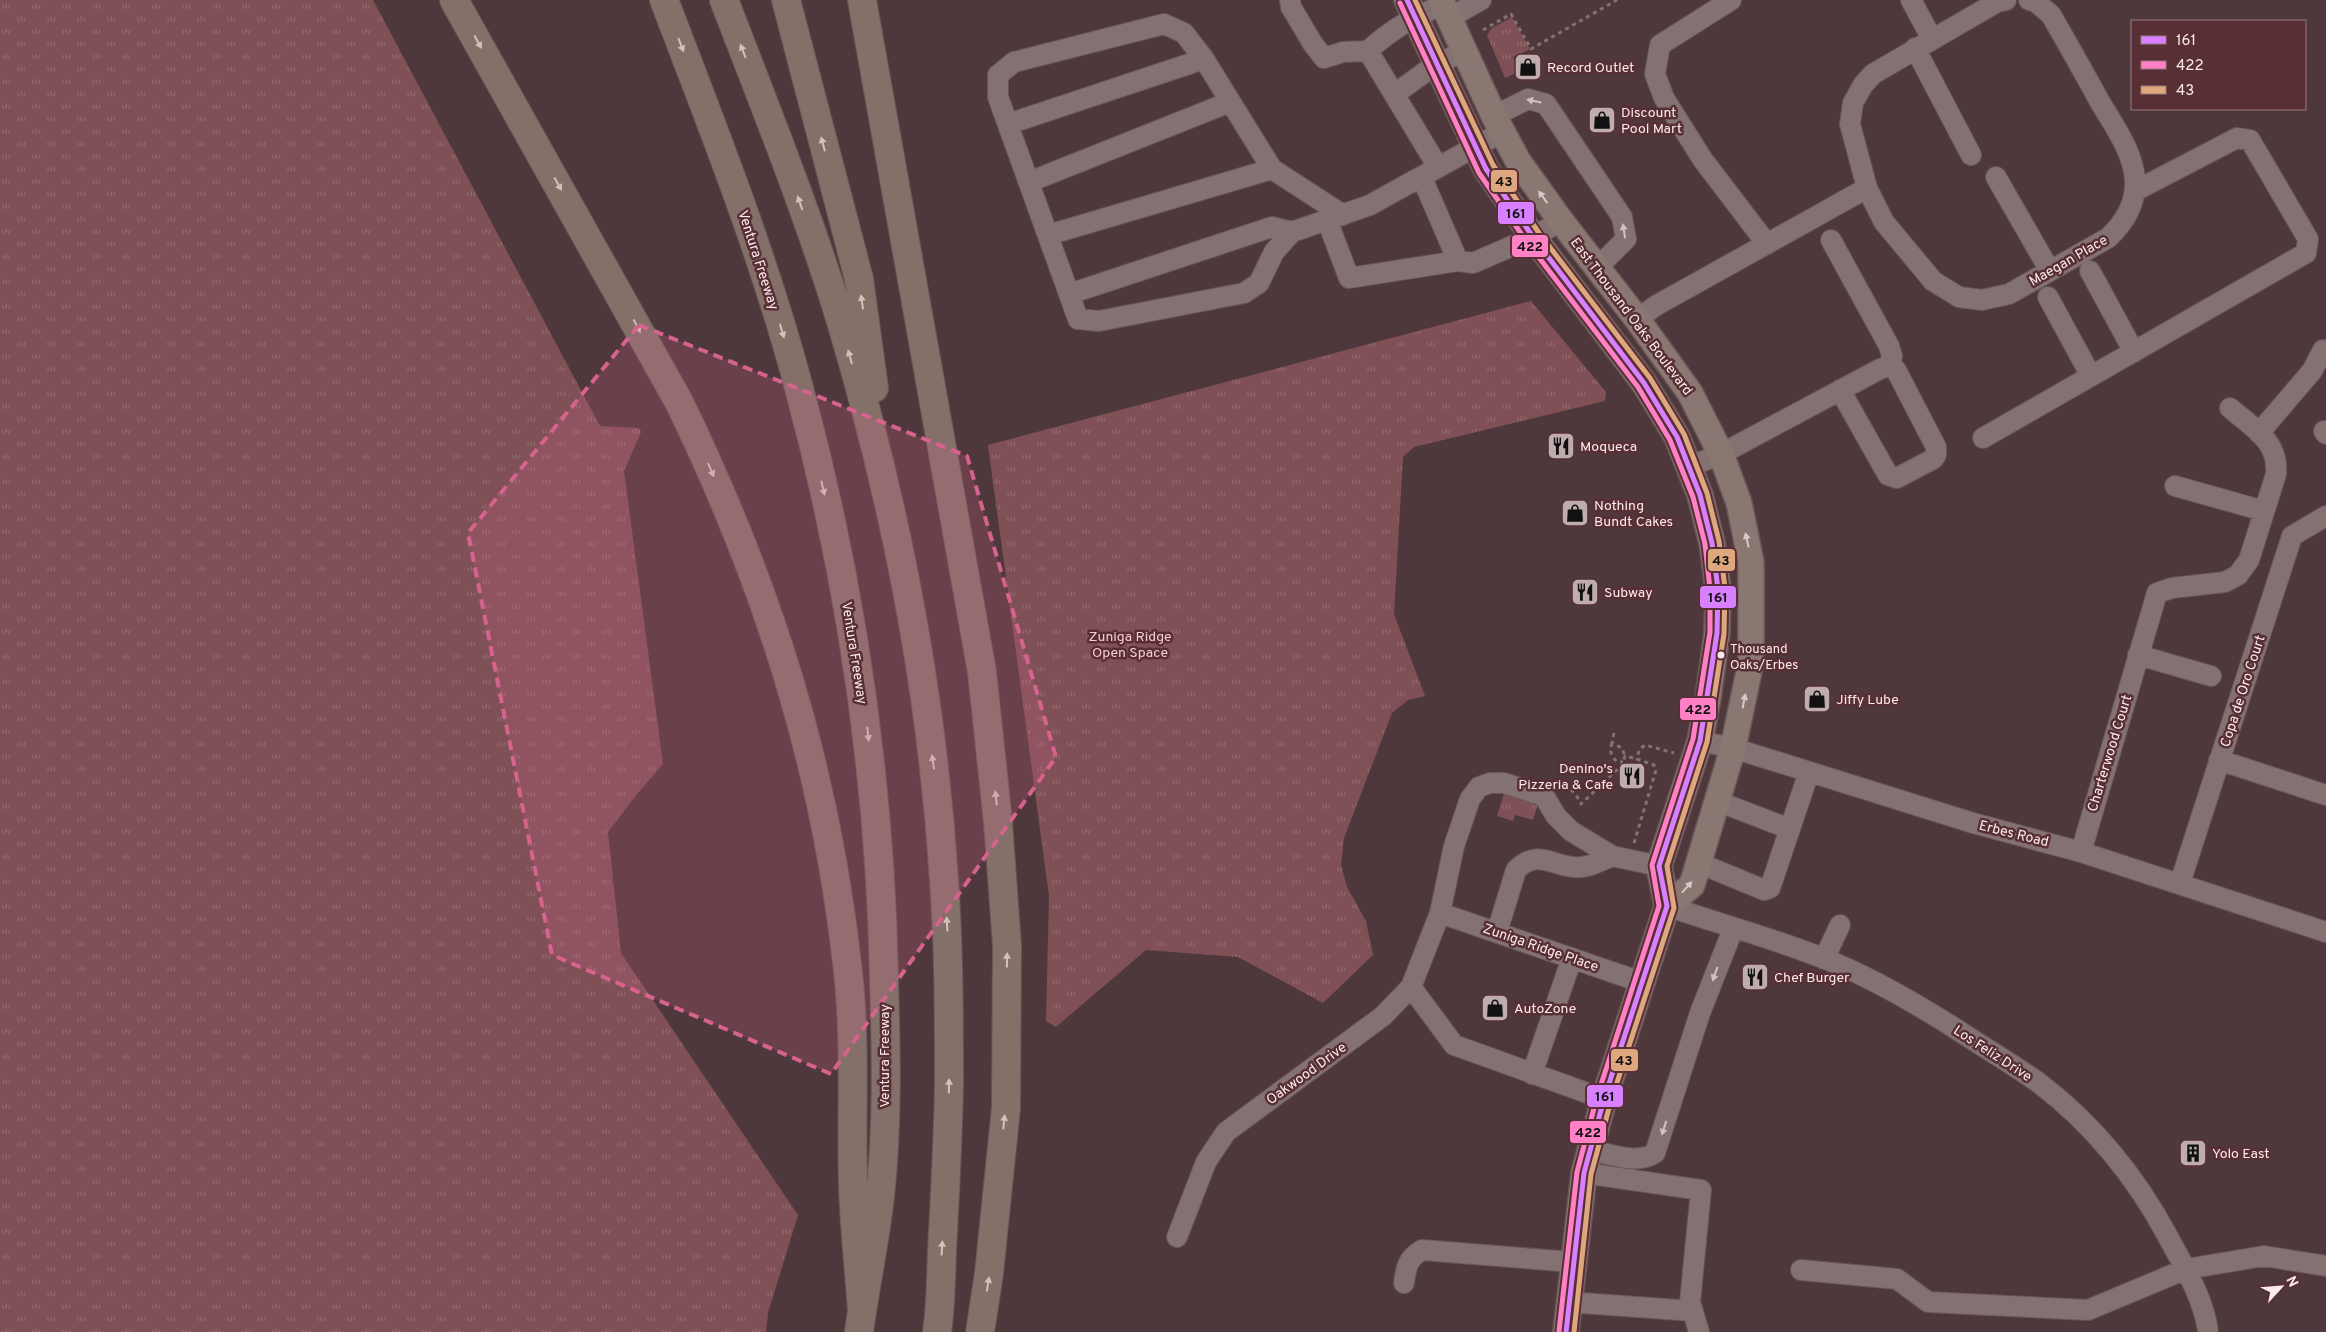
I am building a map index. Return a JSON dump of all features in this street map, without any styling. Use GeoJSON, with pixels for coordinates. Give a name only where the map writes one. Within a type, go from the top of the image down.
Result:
{"type":"FeatureCollection","features":[{"type":"Feature","properties":{"kind":"highway"},"geometry":{"type":"LineString","coordinates":[[454,0],[679,402],[708,462],[746,550],[772,622],[819,787],[837,882],[848,974],[853,1085],[853,1184],[860,1321]]}},
{"type":"Feature","properties":{"kind":"highway","name":"Ventura Freeway"},"geometry":{"type":"LineString","coordinates":[[664,0],[763,268],[799,387],[836,541],[868,729],[883,902],[886,1064],[880,1196],[860,1321]]}},
{"type":"Feature","properties":{"kind":"highway"},"geometry":{"type":"LineString","coordinates":[[724,0],[786,162],[839,315],[882,472],[902,570],[921,679],[934,774],[944,879],[950,990],[948,1149],[937,1332]]}},
{"type":"Feature","properties":{"kind":"highway"},"geometry":{"type":"LineString","coordinates":[[786,0],[859,279],[873,382],[882,472]]}},
{"type":"Feature","properties":{"kind":"highway"},"geometry":{"type":"LineString","coordinates":[[862,0],[982,672],[998,822],[1007,946],[1006,1108],[990,1273],[980,1332]]}},
{"type":"Feature","properties":{"kind":"main road"},"geometry":{"type":"LineString","coordinates":[[1411,8],[1474,147],[1506,200],[1644,383],[1662,410],[1700,495],[1712,543],[1718,589],[1717,633],[1700,741],[1659,866],[1667,906],[1604,1098],[1587,1162],[1572,1262],[1566,1332]]}},
{"type":"Feature","properties":{"kind":"main road","name":"East Thousand Oaks Boulevard"},"geometry":{"type":"LineString","coordinates":[[1444,8],[1498,124],[1518,161],[1690,393],[1721,454],[1739,503],[1751,562],[1751,662],[1733,748],[1692,885],[1667,906]]}},
{"type":"Feature","properties":{"kind":"street"},"geometry":{"type":"LineString","coordinates":[[1290,0],[1291,6],[1313,44],[1324,58],[1343,52],[1368,51],[1411,8],[1444,8],[1481,0]]}},
{"type":"Feature","properties":{"kind":"street"},"geometry":{"type":"LineString","coordinates":[[1731,0],[1660,45],[1655,74],[1664,98],[1702,160],[1767,244]]}},
{"type":"Feature","properties":{"kind":"street"},"geometry":{"type":"LineString","coordinates":[[1911,0],[1923,44],[1971,155]]}},
{"type":"Feature","properties":{"kind":"street","name":"Maegan Place"},"geometry":{"type":"LineString","coordinates":[[2006,0],[1975,6],[1923,44],[1873,74],[1863,85],[1853,103],[1850,124],[1867,188],[1884,222],[1933,281],[1958,297],[1982,300],[2009,294],[2108,238],[2121,225],[2128,213],[2135,191],[2135,180],[2129,154],[2051,15],[2036,2],[2029,0]]}},
{"type":"Feature","properties":{"kind":"street"},"geometry":{"type":"LineString","coordinates":[[1561,221],[1533,237],[1473,263],[1458,260],[1349,278],[1335,218],[1272,169],[1204,59],[1184,33],[1164,24],[1014,62],[998,75],[998,97],[1078,319],[1099,321],[1244,293],[1259,283],[1274,252],[1292,232],[1335,218],[1370,206],[1474,147],[1528,99],[1546,104],[1622,217],[1626,239],[1597,268]]}},
{"type":"Feature","properties":{"kind":"street"},"geometry":{"type":"LineString","coordinates":[[1368,51],[1395,94],[1430,172],[1458,260]]}},
{"type":"Feature","properties":{"kind":"street"},"geometry":{"type":"LineString","coordinates":[[1395,94],[1436,64],[1464,52]]}},
{"type":"Feature","properties":{"kind":"street"},"geometry":{"type":"LineString","coordinates":[[1008,124],[1204,59]]}},
{"type":"Feature","properties":{"kind":"street"},"geometry":{"type":"LineString","coordinates":[[1029,182],[1230,102]]}},
{"type":"Feature","properties":{"kind":"street"},"geometry":{"type":"LineString","coordinates":[[1983,438],[2306,253],[2308,240],[2250,140],[2237,138],[2135,191]]}},
{"type":"Feature","properties":{"kind":"street"},"geometry":{"type":"LineString","coordinates":[[1048,235],[1272,169]]}},
{"type":"Feature","properties":{"kind":"street"},"geometry":{"type":"LineString","coordinates":[[1996,177],[2050,271]]}},
{"type":"Feature","properties":{"kind":"street"},"geometry":{"type":"LineString","coordinates":[[1637,319],[1657,305],[1867,188]]}},
{"type":"Feature","properties":{"kind":"street"},"geometry":{"type":"LineString","coordinates":[[1069,294],[1272,227],[1292,232]]}},
{"type":"Feature","properties":{"kind":"street"},"geometry":{"type":"LineString","coordinates":[[1831,240],[1889,346],[1892,356],[1889,366]]}},
{"type":"Feature","properties":{"kind":"street"},"geometry":{"type":"LineString","coordinates":[[2090,271],[2134,352]]}},
{"type":"Feature","properties":{"kind":"street"},"geometry":{"type":"LineString","coordinates":[[2048,297],[2091,376]]}},
{"type":"Feature","properties":{"kind":"street"},"geometry":{"type":"LineString","coordinates":[[2259,433],[2312,371],[2323,350]]}},
{"type":"Feature","properties":{"kind":"street"},"geometry":{"type":"LineString","coordinates":[[1689,467],[1721,454],[1880,368],[1889,366],[1896,370],[1936,447],[1936,455],[1933,460],[1897,478],[1888,475],[1840,390]]}},
{"type":"Feature","properties":{"kind":"street","name":"Charterwood Court"},"geometry":{"type":"LineString","coordinates":[[2081,852],[2157,593],[2172,588],[2225,582],[2238,575],[2249,560],[2276,474],[2277,460],[2272,447],[2230,408]]}},
{"type":"Feature","properties":{"kind":"street"},"geometry":{"type":"LineString","coordinates":[[2175,486],[2264,511]]}},
{"type":"Feature","properties":{"kind":"street","name":"Copa de Oro Court"},"geometry":{"type":"LineString","coordinates":[[2180,883],[2292,536],[2326,516]]}},
{"type":"Feature","properties":{"kind":"street"},"geometry":{"type":"LineString","coordinates":[[2138,655],[2211,676]]}},
{"type":"Feature","properties":{"kind":"street","name":"Erbes Road"},"geometry":{"type":"LineString","coordinates":[[1700,741],[1733,748],[1972,823],[2081,852],[2326,932]]}},
{"type":"Feature","properties":{"kind":"street"},"geometry":{"type":"LineString","coordinates":[[2219,760],[2326,795]]}},
{"type":"Feature","properties":{"kind":"street"},"geometry":{"type":"LineString","coordinates":[[1699,862],[1768,890],[1809,772]]}},
{"type":"Feature","properties":{"kind":"street","name":"Oakwood Drive"},"geometry":{"type":"LineString","coordinates":[[1177,1237],[1206,1162],[1226,1132],[1384,1016],[1411,988],[1440,913],[1454,846],[1470,799],[1479,787],[1490,783],[1504,783],[1544,796],[1556,816],[1571,831],[1612,856]]}},
{"type":"Feature","properties":{"kind":"street"},"geometry":{"type":"LineString","coordinates":[[1717,801],[1790,829]]}},
{"type":"Feature","properties":{"kind":"street"},"geometry":{"type":"LineString","coordinates":[[1497,932],[1516,870],[1523,862],[1537,858],[1575,868],[1588,866],[1612,856],[1659,866]]}},
{"type":"Feature","properties":{"kind":"street","name":"Los Feliz Drive"},"geometry":{"type":"LineString","coordinates":[[1667,906],[1824,959],[1877,982],[1937,1016],[2039,1084],[2075,1114],[2122,1164],[2157,1216],[2186,1269],[2196,1293],[2208,1332]]}},
{"type":"Feature","properties":{"kind":"street","name":"Zuniga Ridge Place"},"geometry":{"type":"LineString","coordinates":[[1440,913],[1642,982]]}},
{"type":"Feature","properties":{"kind":"street"},"geometry":{"type":"LineString","coordinates":[[1824,959],[1840,925]]}},
{"type":"Feature","properties":{"kind":"street"},"geometry":{"type":"LineString","coordinates":[[1587,1162],[1626,1158],[1646,1159],[1655,1153],[1700,1013],[1733,929]]}},
{"type":"Feature","properties":{"kind":"street"},"geometry":{"type":"LineString","coordinates":[[1532,1074],[1572,958]]}},
{"type":"Feature","properties":{"kind":"street"},"geometry":{"type":"LineString","coordinates":[[1411,988],[1454,1045],[1604,1098]]}},
{"type":"Feature","properties":{"kind":"street"},"geometry":{"type":"LineString","coordinates":[[1587,1162],[1701,1190],[1690,1302],[1699,1332]]}},
{"type":"Feature","properties":{"kind":"street"},"geometry":{"type":"LineString","coordinates":[[1404,1283],[1406,1267],[1412,1256],[1422,1250],[1572,1262]]}},
{"type":"Feature","properties":{"kind":"street"},"geometry":{"type":"LineString","coordinates":[[1801,1270],[1897,1279],[1928,1302],[2088,1310],[2186,1269],[2264,1256],[2326,1266]]}},
{"type":"Feature","properties":{"kind":"street"},"geometry":{"type":"LineString","coordinates":[[1568,1302],[1693,1310]]}},
{"type":"Feature","properties":{"kind":"path"},"geometry":{"type":"LineString","coordinates":[[1483,30],[1511,14],[1531,49],[1617,0]]}},
{"type":"Feature","properties":{"kind":"path"},"geometry":{"type":"LineString","coordinates":[[1614,732],[1610,751],[1617,762],[1623,762]]}},
{"type":"Feature","properties":{"kind":"path"},"geometry":{"type":"LineString","coordinates":[[1556,782],[1565,785],[1577,795],[1581,804],[1623,762],[1625,756],[1622,748],[1612,743]]}},
{"type":"Feature","properties":{"kind":"path"},"geometry":{"type":"LineString","coordinates":[[1637,759],[1639,750],[1645,745],[1676,753]]}},
{"type":"Feature","properties":{"kind":"path"},"geometry":{"type":"LineString","coordinates":[[1625,756],[1654,765],[1656,770],[1634,843]]}},
{"type":"Feature","properties":{"kind":"highlighted area"},"geometry":{"type":"Polygon","coordinates":[[[639,325],[967,456],[1056,757],[831,1074],[552,955],[468,533],[639,325]]]}},
{"type":"Feature","properties":{"kind":"green space"},"geometry":{"type":"Polygon","coordinates":[[[0,0],[373,0],[600,426],[639,428],[641,432],[624,471],[663,764],[608,832],[621,953],[798,1215],[768,1313],[766,1332],[0,1332],[0,0]]]}},
{"type":"Feature","properties":{"kind":"green space"},"geometry":{"type":"Polygon","coordinates":[[[1512,17],[1530,49],[1513,57],[1520,71],[1505,78],[1487,35],[1492,28],[1512,17]]]}},
{"type":"Feature","properties":{"kind":"green space","name":"Zuniga Ridge Open Space"},"geometry":{"type":"Polygon","coordinates":[[[1531,301],[1606,392],[1605,401],[1414,447],[1403,457],[1394,614],[1425,696],[1408,700],[1392,713],[1344,838],[1341,865],[1347,887],[1366,921],[1373,955],[1323,1003],[1238,957],[1146,950],[1056,1027],[1046,1021],[1049,896],[988,445],[1531,301]]]}},
{"type":"Feature","properties":{"kind":"green space"},"geometry":{"type":"Polygon","coordinates":[[[1504,793],[1538,804],[1533,820],[1515,815],[1513,821],[1497,816],[1504,793]]]}},
{"type":"Feature","properties":{"kind":"transit line","name":"161"},"geometry":{"type":"LineString","coordinates":[[1407,0],[1486,169],[1533,237],[1644,383],[1677,437],[1700,495],[1712,543],[1718,589],[1717,633],[1700,741],[1659,866],[1667,906],[1604,1099],[1584,1173],[1566,1332]]}},
{"type":"Feature","properties":{"kind":"transit line","name":"43"},"geometry":{"type":"LineString","coordinates":[[1415,0],[1493,165],[1539,233],[1650,378],[1684,434],[1707,493],[1719,541],[1725,588],[1724,634],[1707,742],[1667,866],[1674,908],[1611,1101],[1591,1174],[1574,1332]]}},
{"type":"Feature","properties":{"kind":"transit line","name":"422"},"geometry":{"type":"LineString","coordinates":[[1400,3],[1479,173],[1527,242],[1638,387],[1670,440],[1693,497],[1705,544],[1710,589],[1710,632],[1693,739],[1652,865],[1659,906],[1597,1097],[1577,1172],[1559,1331]]}},
{"type":"Feature","properties":{"kind":"place","name":"Record Outlet"},"geometry":{"type":"Point","coordinates":[1528,67]}},
{"type":"Feature","properties":{"kind":"place","name":"Discount Pool Mart"},"geometry":{"type":"Point","coordinates":[1602,120]}},
{"type":"Feature","properties":{"kind":"place","name":"Moqueca"},"geometry":{"type":"Point","coordinates":[1561,446]}},
{"type":"Feature","properties":{"kind":"place","name":"Nothing Bundt Cakes"},"geometry":{"type":"Point","coordinates":[1575,513]}},
{"type":"Feature","properties":{"kind":"place","name":"Subway"},"geometry":{"type":"Point","coordinates":[1585,592]}},
{"type":"Feature","properties":{"kind":"place","name":"Thousand Oaks/Erbes"},"geometry":{"type":"Point","coordinates":[1721,655]}},
{"type":"Feature","properties":{"kind":"place","name":"Jiffy Lube"},"geometry":{"type":"Point","coordinates":[1817,699]}},
{"type":"Feature","properties":{"kind":"place","name":"Denino's Pizzeria & Cafe"},"geometry":{"type":"Point","coordinates":[1632,776]}},
{"type":"Feature","properties":{"kind":"place","name":"Chef Burger"},"geometry":{"type":"Point","coordinates":[1755,977]}},
{"type":"Feature","properties":{"kind":"place","name":"AutoZone"},"geometry":{"type":"Point","coordinates":[1495,1008]}},
{"type":"Feature","properties":{"kind":"place","name":"Yolo East"},"geometry":{"type":"Point","coordinates":[2193,1153]}}]}
